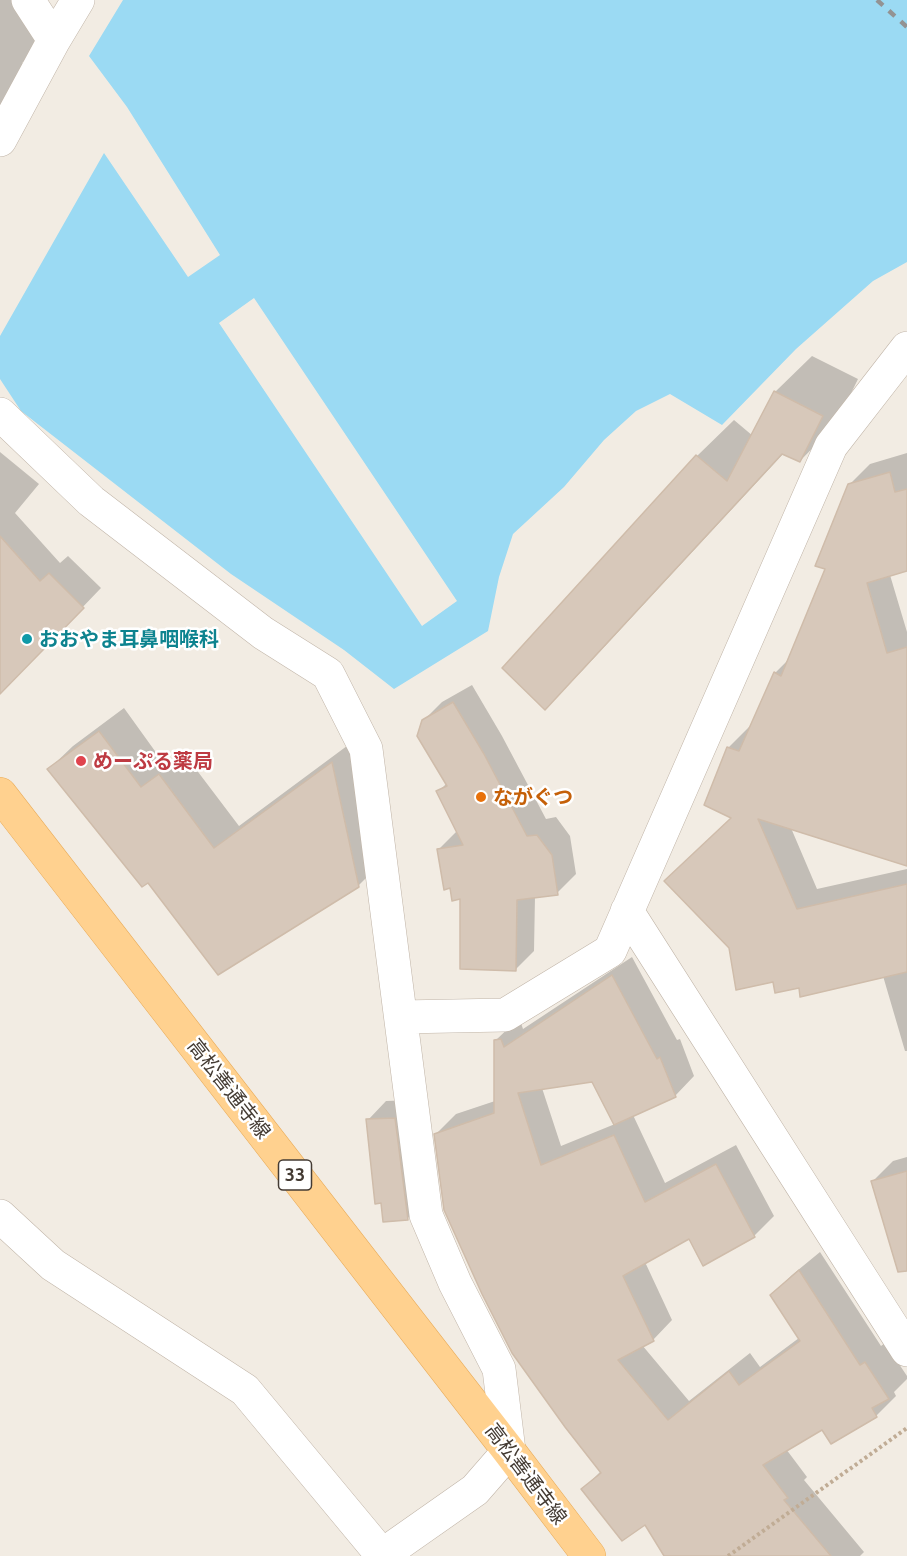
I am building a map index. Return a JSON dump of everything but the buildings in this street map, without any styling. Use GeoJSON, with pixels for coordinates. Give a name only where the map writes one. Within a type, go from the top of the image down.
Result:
{"type":"FeatureCollection","features":[{"type":"Feature","properties":{"kind":"main road","name":"高松善通寺線"},"geometry":{"type":"LineString","coordinates":[[0,794],[589,1556]]}},
{"type":"Feature","properties":{"kind":"street"},"geometry":{"type":"LineString","coordinates":[[28,0],[54,40]]}},
{"type":"Feature","properties":{"kind":"street"},"geometry":{"type":"LineString","coordinates":[[0,140],[78,0]]}},
{"type":"Feature","properties":{"kind":"street"},"geometry":{"type":"LineString","coordinates":[[401,1017],[505,1015],[610,951],[831,446],[907,348]]}},
{"type":"Feature","properties":{"kind":"street"},"geometry":{"type":"LineString","coordinates":[[0,414],[91,501],[263,633],[328,674],[366,749],[426,1215],[455,1283],[499,1369],[509,1451],[475,1491],[381,1555],[245,1390],[53,1265],[0,1216]]}},
{"type":"Feature","properties":{"kind":"street"},"geometry":{"type":"LineString","coordinates":[[627,911],[907,1350]]}},
{"type":"Feature","properties":{"kind":"path"},"geometry":{"type":"LineString","coordinates":[[728,1556],[907,1428]]}},
{"type":"Feature","properties":{"kind":"water"},"geometry":{"type":"Polygon","coordinates":[[[123,0],[907,0],[907,262],[873,281],[796,349],[722,425],[670,394],[636,411],[604,440],[564,487],[513,534],[499,577],[488,631],[394,689],[344,650],[231,574],[21,411],[0,379],[0,336],[104,153],[188,277],[220,255],[127,107],[89,56],[123,0]],[[254,298],[219,323],[422,626],[457,601],[254,298]]]}},
{"type":"Feature","properties":{"kind":"railway"},"geometry":{"type":"LineString","coordinates":[[877,0],[907,27]]}},
{"type":"Feature","properties":{"kind":"place","name":"おおやま耳鼻咽喉科"},"geometry":{"type":"Point","coordinates":[27,639]}},
{"type":"Feature","properties":{"kind":"place","name":"めーぷる薬局"},"geometry":{"type":"Point","coordinates":[81,761]}},
{"type":"Feature","properties":{"kind":"place","name":"ながぐつ"},"geometry":{"type":"Point","coordinates":[481,797]}}]}
